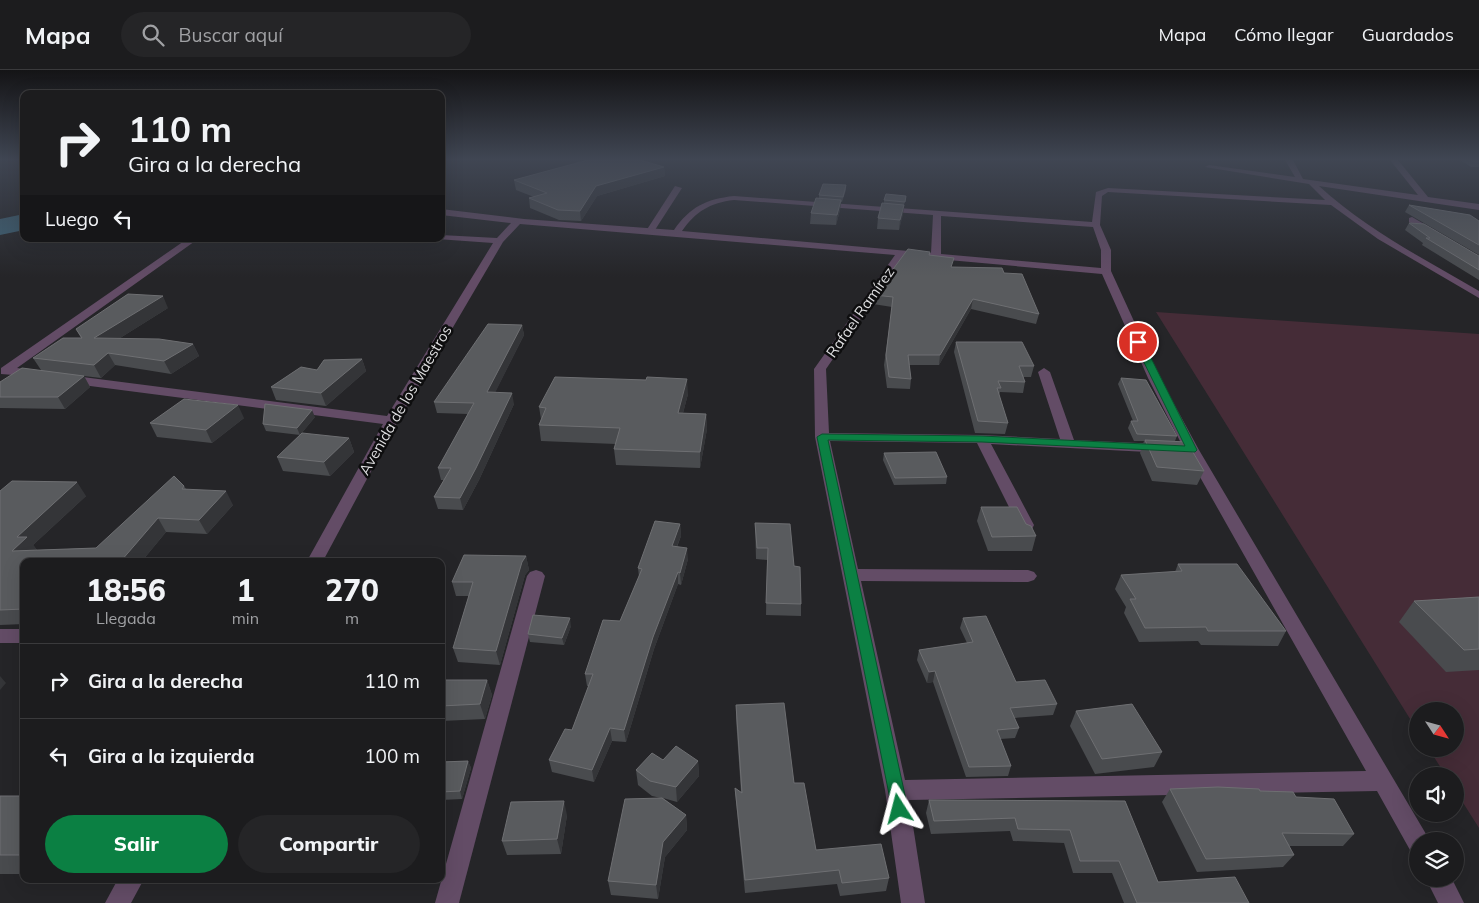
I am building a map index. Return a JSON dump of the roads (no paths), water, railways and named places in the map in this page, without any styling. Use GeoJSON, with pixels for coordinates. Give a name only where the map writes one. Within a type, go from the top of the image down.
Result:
{"type":"FeatureCollection","features":[{"type":"Feature","properties":{"kind":"street"},"geometry":{"type":"LineString","coordinates":[[650,231],[671,199]]}},
{"type":"Feature","properties":{"kind":"street"},"geometry":{"type":"LineString","coordinates":[[676,233],[691,212],[700,205],[730,199]]}},
{"type":"Feature","properties":{"kind":"street"},"geometry":{"type":"LineString","coordinates":[[744,199],[937,215],[1096,225]]}},
{"type":"Feature","properties":{"kind":"street"},"geometry":{"type":"LineString","coordinates":[[1096,199],[1099,217],[1096,225],[1106,250],[1106,271],[1154,378],[1192,450],[1412,832]]}},
{"type":"Feature","properties":{"kind":"street"},"geometry":{"type":"LineString","coordinates":[[1251,199],[1333,204]]}},
{"type":"Feature","properties":{"kind":"street"},"geometry":{"type":"LineString","coordinates":[[1328,199],[1381,237],[1479,295]]}},
{"type":"Feature","properties":{"kind":"street"},"geometry":{"type":"LineString","coordinates":[[1425,199],[1479,207]]}},
{"type":"Feature","properties":{"kind":"street"},"geometry":{"type":"LineString","coordinates":[[445,213],[517,222],[676,233],[1106,271]]}},
{"type":"Feature","properties":{"kind":"street"},"geometry":{"type":"LineString","coordinates":[[936,256],[937,215]]}},
{"type":"Feature","properties":{"kind":"street"},"geometry":{"type":"LineString","coordinates":[[1412,220],[1446,241]]}},
{"type":"Feature","properties":{"kind":"street","name":"Avenida de los Maestros"},"geometry":{"type":"LineString","coordinates":[[317,558],[391,421],[500,241],[517,222]]}},
{"type":"Feature","properties":{"kind":"street"},"geometry":{"type":"LineString","coordinates":[[445,238],[500,241]]}},
{"type":"Feature","properties":{"kind":"street"},"geometry":{"type":"LineString","coordinates":[[2,370],[189,242]]}},
{"type":"Feature","properties":{"kind":"street","name":"Rafael Ramírez"},"geometry":{"type":"LineString","coordinates":[[901,253],[820,369],[822,437],[896,790],[913,903]]}},
{"type":"Feature","properties":{"kind":"street"},"geometry":{"type":"LineString","coordinates":[[1460,283],[1479,284]]}},
{"type":"Feature","properties":{"kind":"street"},"geometry":{"type":"LineString","coordinates":[[2,370],[391,421]]}},
{"type":"Feature","properties":{"kind":"street"},"geometry":{"type":"LineString","coordinates":[[1044,372],[1068,443]]}},
{"type":"Feature","properties":{"kind":"street"},"geometry":{"type":"LineString","coordinates":[[822,437],[982,439],[1192,450]]}},
{"type":"Feature","properties":{"kind":"street"},"geometry":{"type":"LineString","coordinates":[[982,439],[1030,534]]}},
{"type":"Feature","properties":{"kind":"street"},"geometry":{"type":"LineString","coordinates":[[851,575],[1028,576]]}},
{"type":"Feature","properties":{"kind":"street"},"geometry":{"type":"LineString","coordinates":[[447,903],[536,576]]}},
{"type":"Feature","properties":{"kind":"street"},"geometry":{"type":"LineString","coordinates":[[0,636],[20,636]]}},
{"type":"Feature","properties":{"kind":"street"},"geometry":{"type":"LineString","coordinates":[[896,790],[1382,781]]}},
{"type":"Feature","properties":{"kind":"street"},"geometry":{"type":"LineString","coordinates":[[117,903],[130,883]]}},
{"type":"Feature","properties":{"kind":"street"},"geometry":{"type":"LineString","coordinates":[[1443,887],[1452,903]]}},
{"type":"Feature","properties":{"kind":"waterway"},"geometry":{"type":"LineString","coordinates":[[0,227],[20,223]]}}]}
